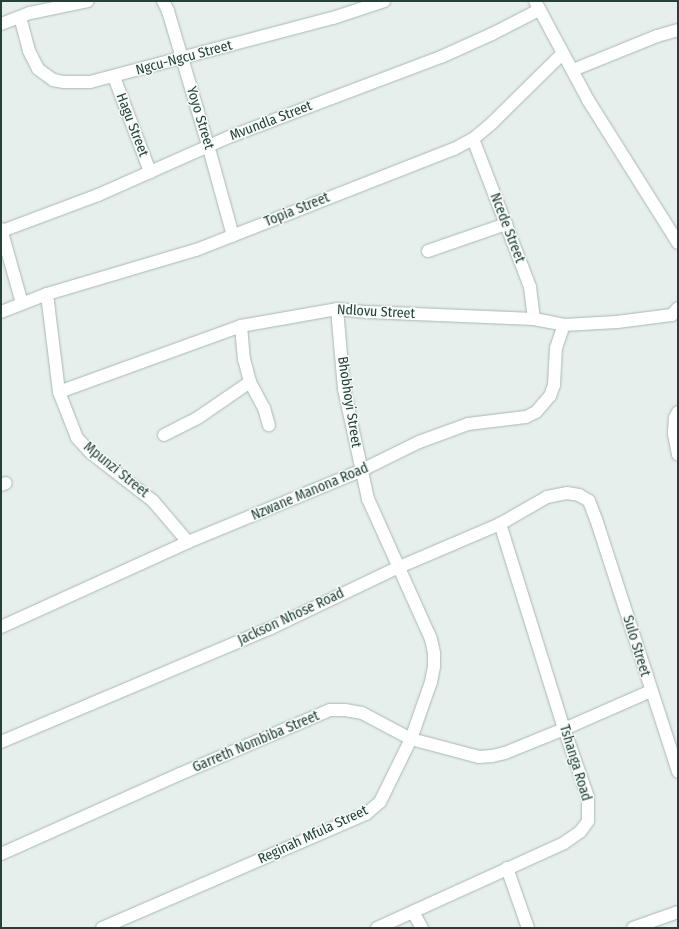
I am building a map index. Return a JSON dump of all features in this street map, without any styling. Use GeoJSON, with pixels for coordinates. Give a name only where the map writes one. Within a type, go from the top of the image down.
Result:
{"type":"FeatureCollection","features":[{"type":"Feature","properties":{"kind":"street"},"geometry":{"type":"LineString","coordinates":[[1,24],[26,10],[88,1]]}},
{"type":"Feature","properties":{"kind":"street","name":"Yoyo Street"},"geometry":{"type":"LineString","coordinates":[[163,1],[208,145],[233,236]]}},
{"type":"Feature","properties":{"kind":"street","name":"Ngcu-Ngcu Street"},"geometry":{"type":"LineString","coordinates":[[26,10],[33,63],[44,75],[63,82],[90,82],[114,77],[333,18],[384,1]]}},
{"type":"Feature","properties":{"kind":"street"},"geometry":{"type":"LineString","coordinates":[[537,5],[588,100],[678,244]]}},
{"type":"Feature","properties":{"kind":"street","name":"Mvundla Street"},"geometry":{"type":"LineString","coordinates":[[1,230],[98,195],[208,145],[441,57],[492,34],[537,5]]}},
{"type":"Feature","properties":{"kind":"street"},"geometry":{"type":"LineString","coordinates":[[573,70],[657,36],[678,30]]}},
{"type":"Feature","properties":{"kind":"street","name":"Topia Street"},"geometry":{"type":"LineString","coordinates":[[1,312],[22,302],[167,259],[233,236],[367,181],[454,149],[473,139],[562,54]]}},
{"type":"Feature","properties":{"kind":"street","name":"Hagu Street"},"geometry":{"type":"LineString","coordinates":[[114,77],[150,172]]}},
{"type":"Feature","properties":{"kind":"street","name":"Ncede Street"},"geometry":{"type":"LineString","coordinates":[[473,139],[530,287],[534,320]]}},
{"type":"Feature","properties":{"kind":"street"},"geometry":{"type":"LineString","coordinates":[[428,251],[506,224]]}},
{"type":"Feature","properties":{"kind":"street"},"geometry":{"type":"LineString","coordinates":[[1,230],[22,302]]}},
{"type":"Feature","properties":{"kind":"street","name":"Mpunzi Street"},"geometry":{"type":"LineString","coordinates":[[47,294],[59,392],[77,438],[92,453],[153,501],[188,542]]}},
{"type":"Feature","properties":{"kind":"street","name":"Ndlovu Street"},"geometry":{"type":"LineString","coordinates":[[59,392],[241,326],[337,309],[368,312],[534,320],[564,325],[617,322],[664,316],[672,314],[678,308]]}},
{"type":"Feature","properties":{"kind":"street","name":"Bhobhoyi Street"},"geometry":{"type":"LineString","coordinates":[[337,309],[344,389],[360,471],[368,500],[397,568]]}},
{"type":"Feature","properties":{"kind":"street","name":"Nzwane Manona Road"},"geometry":{"type":"LineString","coordinates":[[1,626],[188,542],[360,471],[419,442],[468,424],[526,417],[536,412],[550,396],[554,385],[556,348],[564,325]]}},
{"type":"Feature","properties":{"kind":"street"},"geometry":{"type":"LineString","coordinates":[[241,326],[244,359],[250,382],[264,408],[269,425]]}},
{"type":"Feature","properties":{"kind":"street"},"geometry":{"type":"LineString","coordinates":[[164,435],[199,417],[250,382]]}},
{"type":"Feature","properties":{"kind":"street"},"geometry":{"type":"LineString","coordinates":[[678,412],[675,418],[674,434],[678,455]]}},
{"type":"Feature","properties":{"kind":"street","name":"Jackson Nhose Road"},"geometry":{"type":"LineString","coordinates":[[1,742],[271,628],[397,568],[500,524],[547,498],[567,493],[579,495],[589,501],[596,519]]}},
{"type":"Feature","properties":{"kind":"street","name":"Sulo Street"},"geometry":{"type":"LineString","coordinates":[[596,519],[678,772]]}},
{"type":"Feature","properties":{"kind":"street","name":"Tshanga Road"},"geometry":{"type":"LineString","coordinates":[[377,928],[564,843],[580,832],[588,821],[588,797],[564,729],[500,524]]}},
{"type":"Feature","properties":{"kind":"street","name":"Reginah Mfula Street"},"geometry":{"type":"LineString","coordinates":[[102,928],[366,814],[380,802],[411,740],[431,682],[434,666],[434,653],[431,639],[397,568]]}},
{"type":"Feature","properties":{"kind":"street","name":"Garreth Nombiba Street"},"geometry":{"type":"LineString","coordinates":[[1,854],[180,774],[330,710],[345,710],[362,713],[411,740],[479,757],[505,753],[651,691]]}},
{"type":"Feature","properties":{"kind":"street"},"geometry":{"type":"LineString","coordinates":[[507,868],[528,928]]}},
{"type":"Feature","properties":{"kind":"street"},"geometry":{"type":"LineString","coordinates":[[413,912],[422,928]]}},
{"type":"Feature","properties":{"kind":"street"},"geometry":{"type":"LineString","coordinates":[[633,928],[678,912]]}}]}
